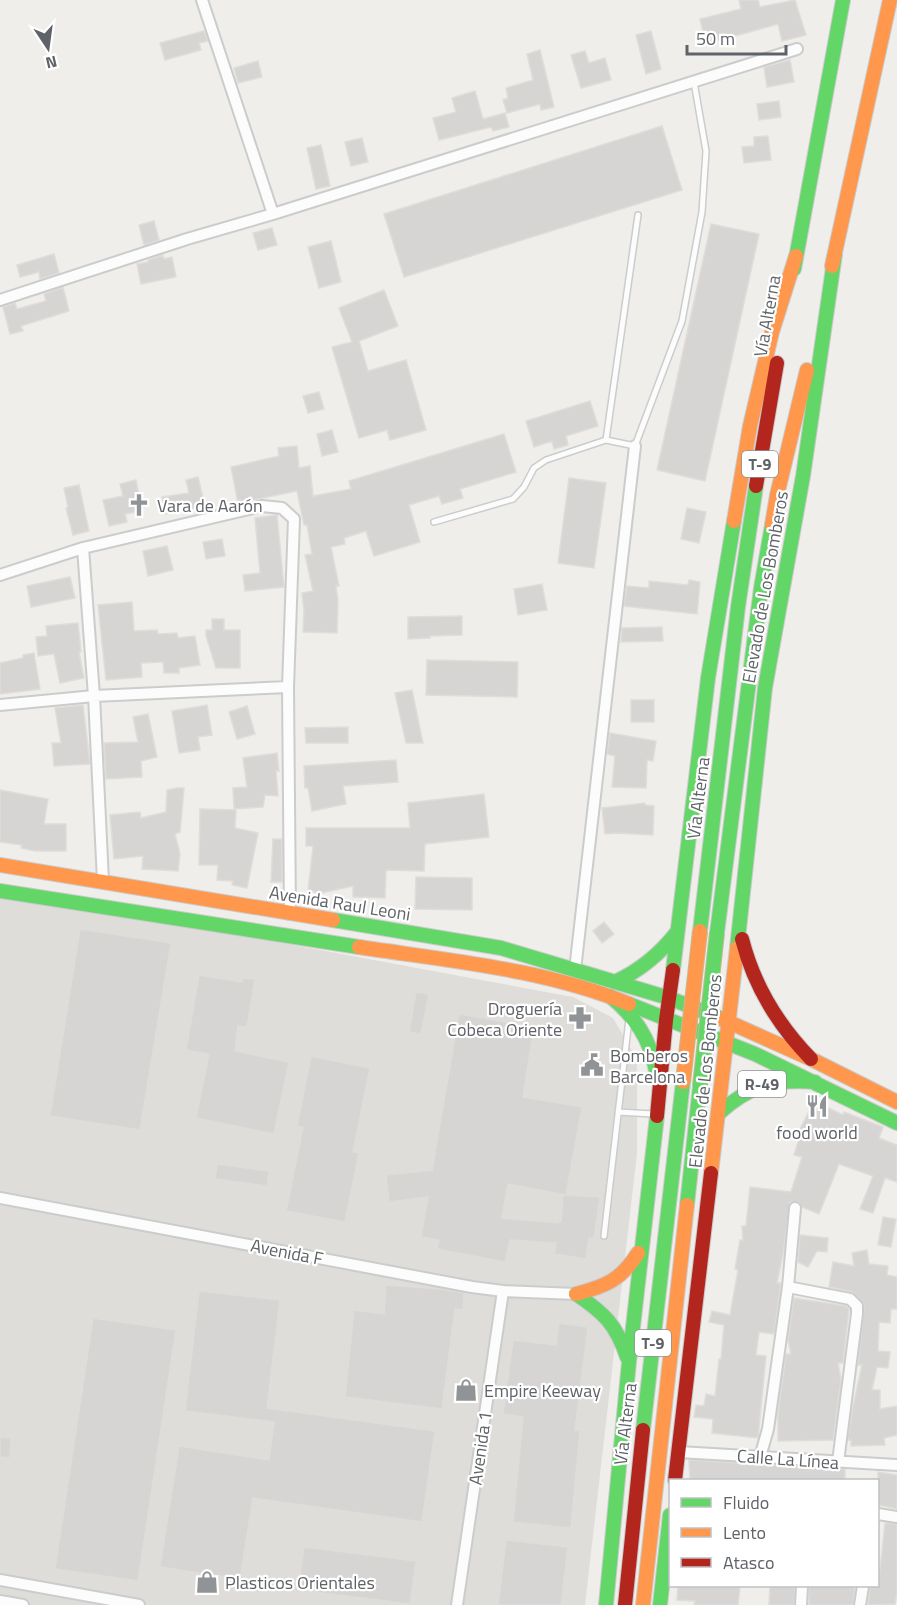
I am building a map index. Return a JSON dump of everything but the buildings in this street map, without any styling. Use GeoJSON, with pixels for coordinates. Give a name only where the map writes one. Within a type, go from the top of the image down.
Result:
{"type":"FeatureCollection","features":[{"type":"Feature","properties":{"kind":"main road","name":"Vía Alterna"},"geometry":{"type":"LineString","coordinates":[[625,1605],[633,1515],[738,607],[750,519],[843,0]]}},
{"type":"Feature","properties":{"kind":"main road","name":"T-9"},"geometry":{"type":"LineString","coordinates":[[835,254],[890,0]]}},
{"type":"Feature","properties":{"kind":"main road","name":"Elevado de Los Bomberos"},"geometry":{"type":"LineString","coordinates":[[675,1479],[719,1113],[765,688],[803,476],[835,254]]}},
{"type":"Feature","properties":{"kind":"main road","name":"Elevado de Los Bomberos"},"geometry":{"type":"LineString","coordinates":[[700,1086],[761,588],[777,495],[835,254]]}},
{"type":"Feature","properties":{"kind":"main road","name":"T-9"},"geometry":{"type":"LineString","coordinates":[[606,1605],[628,1362],[658,1110],[666,1020],[679,929],[708,678],[750,426],[772,332],[796,256]]}},
{"type":"Feature","properties":{"kind":"main road","name":"Avenida Raul Leoni"},"geometry":{"type":"LineString","coordinates":[[0,865],[501,948],[669,998]]}},
{"type":"Feature","properties":{"kind":"main road","name":"R-49"},"geometry":{"type":"LineString","coordinates":[[0,891],[522,972],[610,996],[815,1082],[897,1123]]}},
{"type":"Feature","properties":{"kind":"main road","name":"T-9"},"geometry":{"type":"LineString","coordinates":[[740,922],[746,956],[759,990],[782,1028],[811,1059]]}},
{"type":"Feature","properties":{"kind":"main road"},"geometry":{"type":"LineString","coordinates":[[615,982],[635,973],[654,960],[679,929]]}},
{"type":"Feature","properties":{"kind":"main road","name":"T-9"},"geometry":{"type":"LineString","coordinates":[[610,996],[630,1012],[644,1032],[653,1054],[658,1110]]}},
{"type":"Feature","properties":{"kind":"main road","name":"R-49"},"geometry":{"type":"LineString","coordinates":[[669,998],[811,1059],[897,1102]]}},
{"type":"Feature","properties":{"kind":"main road","name":"R-49"},"geometry":{"type":"LineString","coordinates":[[719,1113],[744,1091],[760,1085],[792,1080],[815,1082]]}},
{"type":"Feature","properties":{"kind":"main road","name":"Vía Alterna"},"geometry":{"type":"LineString","coordinates":[[643,1605],[700,1086]]}},
{"type":"Feature","properties":{"kind":"main road"},"geometry":{"type":"LineString","coordinates":[[576,1294],[606,1285],[627,1272],[641,1248]]}},
{"type":"Feature","properties":{"kind":"main road","name":"T-9"},"geometry":{"type":"LineString","coordinates":[[576,1294],[607,1315],[619,1333],[628,1362]]}},
{"type":"Feature","properties":{"kind":"main road"},"geometry":{"type":"LineString","coordinates":[[660,1605],[669,1524]]}},
{"type":"Feature","properties":{"kind":"street"},"geometry":{"type":"LineString","coordinates":[[202,0],[273,214]]}},
{"type":"Feature","properties":{"kind":"street"},"geometry":{"type":"LineString","coordinates":[[0,300],[187,239],[797,49]]}},
{"type":"Feature","properties":{"kind":"street"},"geometry":{"type":"LineString","coordinates":[[576,970],[635,446]]}},
{"type":"Feature","properties":{"kind":"street"},"geometry":{"type":"LineString","coordinates":[[0,575],[83,548],[262,506],[282,508],[294,519],[288,687],[290,914]]}},
{"type":"Feature","properties":{"kind":"street"},"geometry":{"type":"LineString","coordinates":[[83,548],[94,696],[103,881]]}},
{"type":"Feature","properties":{"kind":"street"},"geometry":{"type":"LineString","coordinates":[[0,705],[94,696],[288,687]]}},
{"type":"Feature","properties":{"kind":"street","name":"Avenida F"},"geometry":{"type":"LineString","coordinates":[[0,1198],[472,1287],[502,1291],[576,1294]]}},
{"type":"Feature","properties":{"kind":"street"},"geometry":{"type":"LineString","coordinates":[[760,1457],[768,1429],[788,1287],[795,1208]]}},
{"type":"Feature","properties":{"kind":"street"},"geometry":{"type":"LineString","coordinates":[[788,1287],[850,1299],[857,1306],[838,1462]]}},
{"type":"Feature","properties":{"kind":"street","name":"Avenida 1"},"geometry":{"type":"LineString","coordinates":[[457,1605],[502,1291]]}},
{"type":"Feature","properties":{"kind":"street","name":"Calle La Línea"},"geometry":{"type":"LineString","coordinates":[[679,1452],[897,1466]]}},
{"type":"Feature","properties":{"kind":"street"},"geometry":{"type":"LineString","coordinates":[[879,1514],[897,1517]]}},
{"type":"Feature","properties":{"kind":"street"},"geometry":{"type":"LineString","coordinates":[[0,1580],[139,1605]]}},
{"type":"Feature","properties":{"kind":"street"},"geometry":{"type":"LineString","coordinates":[[801,1605],[802,1587]]}},
{"type":"Feature","properties":{"kind":"street"},"geometry":{"type":"LineString","coordinates":[[860,1605],[863,1587]]}},
{"type":"Feature","properties":{"kind":"street"},"geometry":{"type":"LineString","coordinates":[[0,1601],[23,1605]]}},
{"type":"Feature","properties":{"kind":"lane"},"geometry":{"type":"LineString","coordinates":[[434,522],[513,499],[524,487],[534,468],[546,460],[606,440],[635,446],[682,321],[702,212],[706,151],[694,80]]}},
{"type":"Feature","properties":{"kind":"lane"},"geometry":{"type":"LineString","coordinates":[[606,440],[638,215]]}},
{"type":"Feature","properties":{"kind":"lane"},"geometry":{"type":"LineString","coordinates":[[604,1236],[630,1012]]}},
{"type":"Feature","properties":{"kind":"lane"},"geometry":{"type":"LineString","coordinates":[[618,1112],[658,1110]]}},
{"type":"Feature","properties":{"kind":"shaded area"},"geometry":{"type":"Polygon","coordinates":[[[0,898],[159,920],[573,997],[613,1018],[637,1059],[637,1153],[585,1605],[0,1605],[0,898]]]}},
{"type":"Feature","properties":{"kind":"traffic: fast"},"geometry":{"type":"LineString","coordinates":[[794,269],[843,0]]}},
{"type":"Feature","properties":{"kind":"traffic: fast"},"geometry":{"type":"LineString","coordinates":[[737,948],[765,688],[803,476],[835,254]]}},
{"type":"Feature","properties":{"kind":"traffic: fast"},"geometry":{"type":"LineString","coordinates":[[700,931],[738,607],[756,486]]}},
{"type":"Feature","properties":{"kind":"traffic: fast"},"geometry":{"type":"LineString","coordinates":[[673,970],[708,678],[734,521]]}},
{"type":"Feature","properties":{"kind":"traffic: fast"},"geometry":{"type":"LineString","coordinates":[[717,933],[761,588],[772,525]]}},
{"type":"Feature","properties":{"kind":"traffic: fast"},"geometry":{"type":"LineString","coordinates":[[0,891],[359,947]]}},
{"type":"Feature","properties":{"kind":"traffic: fast"},"geometry":{"type":"LineString","coordinates":[[333,920],[501,948],[669,998],[722,1019]]}},
{"type":"Feature","properties":{"kind":"traffic: fast"},"geometry":{"type":"LineString","coordinates":[[615,982],[649,961],[677,932]]}},
{"type":"Feature","properties":{"kind":"traffic: fast"},"geometry":{"type":"LineString","coordinates":[[700,1086],[717,933]]}},
{"type":"Feature","properties":{"kind":"traffic: fast"},"geometry":{"type":"LineString","coordinates":[[610,996],[627,1012],[640,1029],[650,1048],[656,1071]]}},
{"type":"Feature","properties":{"kind":"traffic: fast"},"geometry":{"type":"LineString","coordinates":[[629,1004],[755,1054],[897,1123]]}},
{"type":"Feature","properties":{"kind":"traffic: fast"},"geometry":{"type":"LineString","coordinates":[[643,1430],[683,1082]]}},
{"type":"Feature","properties":{"kind":"traffic: fast"},"geometry":{"type":"LineString","coordinates":[[719,1113],[741,1096],[763,1086],[787,1082],[815,1082]]}},
{"type":"Feature","properties":{"kind":"traffic: fast"},"geometry":{"type":"LineString","coordinates":[[687,1205],[700,1086]]}},
{"type":"Feature","properties":{"kind":"traffic: fast"},"geometry":{"type":"LineString","coordinates":[[606,1605],[629,1362],[657,1116]]}},
{"type":"Feature","properties":{"kind":"traffic: fast"},"geometry":{"type":"LineString","coordinates":[[576,1294],[608,1320],[627,1357]]}},
{"type":"Feature","properties":{"kind":"traffic: fast"},"geometry":{"type":"LineString","coordinates":[[660,1605],[669,1524]]}},
{"type":"Feature","properties":{"kind":"traffic: slow"},"geometry":{"type":"LineString","coordinates":[[832,266],[890,0]]}},
{"type":"Feature","properties":{"kind":"traffic: slow"},"geometry":{"type":"LineString","coordinates":[[734,521],[750,426],[772,332],[796,256]]}},
{"type":"Feature","properties":{"kind":"traffic: slow"},"geometry":{"type":"LineString","coordinates":[[772,525],[807,370]]}},
{"type":"Feature","properties":{"kind":"traffic: slow"},"geometry":{"type":"LineString","coordinates":[[0,865],[333,920]]}},
{"type":"Feature","properties":{"kind":"traffic: slow"},"geometry":{"type":"LineString","coordinates":[[683,1082],[700,931]]}},
{"type":"Feature","properties":{"kind":"traffic: slow"},"geometry":{"type":"LineString","coordinates":[[359,947],[530,974],[564,982],[629,1004]]}},
{"type":"Feature","properties":{"kind":"traffic: slow"},"geometry":{"type":"LineString","coordinates":[[711,1173],[737,948]]}},
{"type":"Feature","properties":{"kind":"traffic: slow"},"geometry":{"type":"LineString","coordinates":[[722,1019],[811,1059],[897,1102]]}},
{"type":"Feature","properties":{"kind":"traffic: slow"},"geometry":{"type":"LineString","coordinates":[[643,1605],[687,1205]]}},
{"type":"Feature","properties":{"kind":"traffic: slow"},"geometry":{"type":"LineString","coordinates":[[576,1294],[612,1281],[625,1270],[638,1253]]}},
{"type":"Feature","properties":{"kind":"traffic: jam"},"geometry":{"type":"LineString","coordinates":[[756,486],[777,363]]}},
{"type":"Feature","properties":{"kind":"traffic: jam"},"geometry":{"type":"LineString","coordinates":[[742,939],[753,973],[768,1004],[811,1059]]}},
{"type":"Feature","properties":{"kind":"traffic: jam"},"geometry":{"type":"LineString","coordinates":[[657,1116],[673,970]]}},
{"type":"Feature","properties":{"kind":"traffic: jam"},"geometry":{"type":"LineString","coordinates":[[675,1479],[711,1173]]}},
{"type":"Feature","properties":{"kind":"traffic: jam"},"geometry":{"type":"LineString","coordinates":[[625,1605],[643,1430]]}},
{"type":"Feature","properties":{"kind":"place","name":"Vara de Aarón"},"geometry":{"type":"Point","coordinates":[139,505]}},
{"type":"Feature","properties":{"kind":"place","name":"Droguería Cobeca Oriente"},"geometry":{"type":"Point","coordinates":[580,1018]}},
{"type":"Feature","properties":{"kind":"place","name":"Bomberos Barcelona"},"geometry":{"type":"Point","coordinates":[592,1065]}},
{"type":"Feature","properties":{"kind":"place","name":"food world"},"geometry":{"type":"Point","coordinates":[817,1106]}},
{"type":"Feature","properties":{"kind":"place","name":"Empire Keeway"},"geometry":{"type":"Point","coordinates":[466,1390]}},
{"type":"Feature","properties":{"kind":"place","name":"Plasticos Orientales"},"geometry":{"type":"Point","coordinates":[207,1582]}}]}
